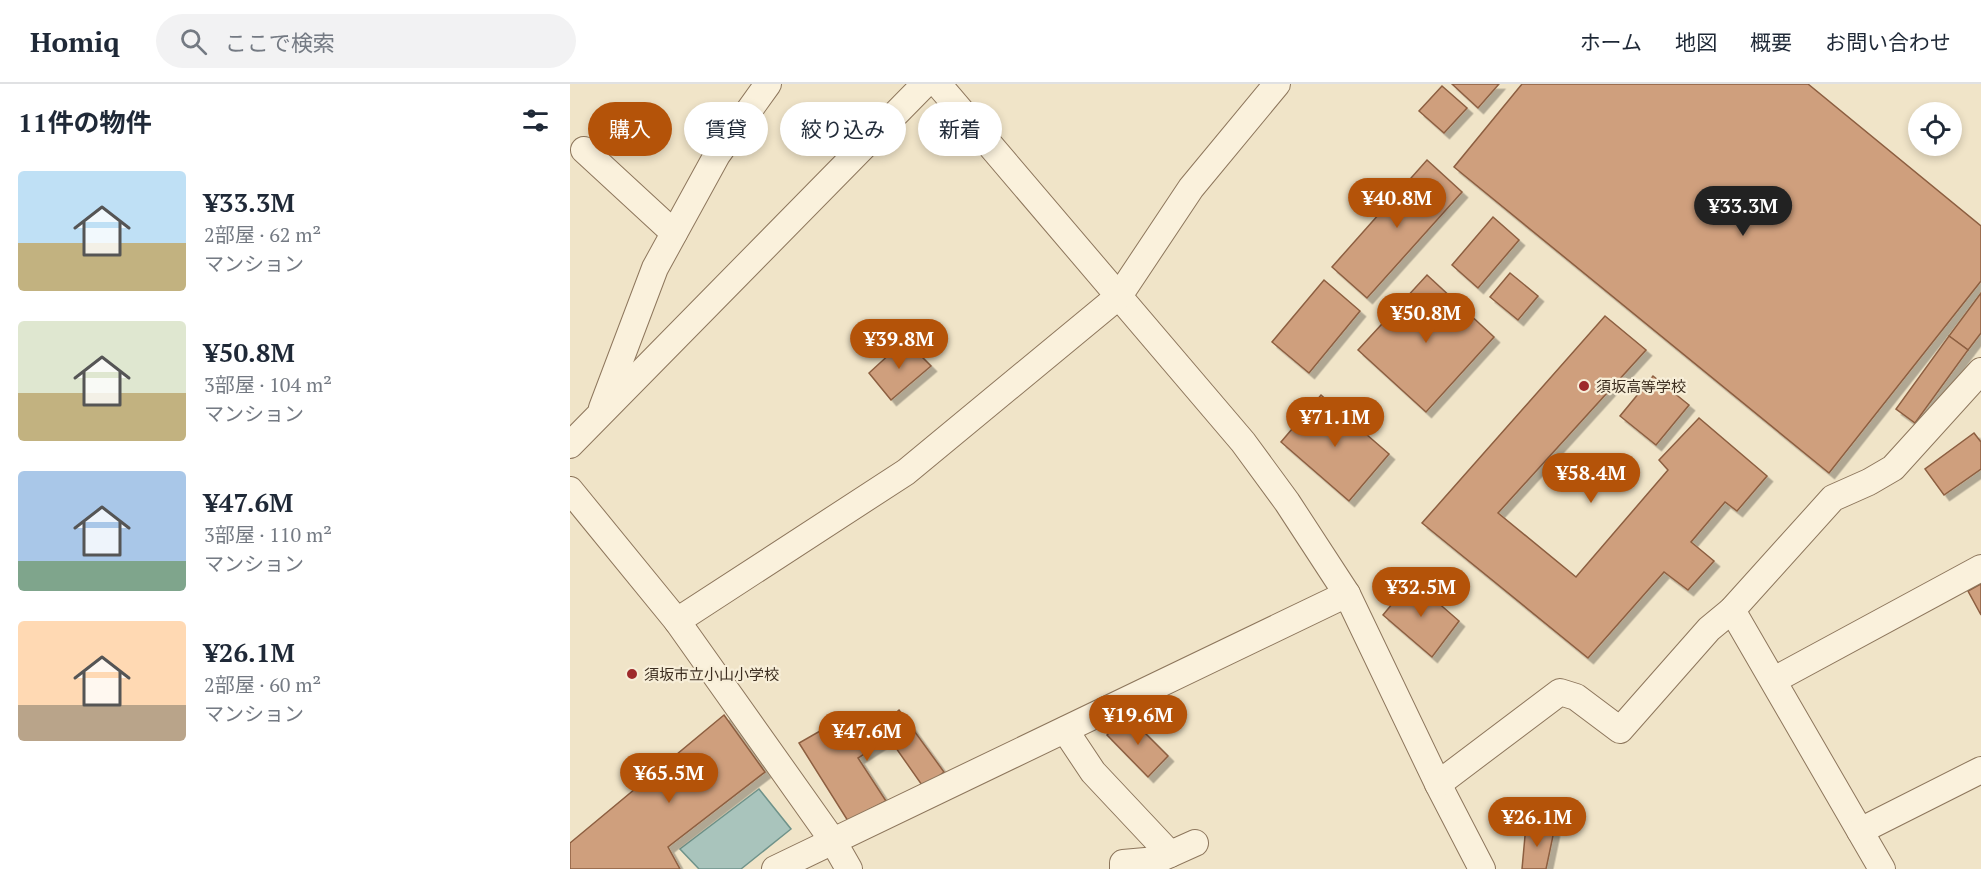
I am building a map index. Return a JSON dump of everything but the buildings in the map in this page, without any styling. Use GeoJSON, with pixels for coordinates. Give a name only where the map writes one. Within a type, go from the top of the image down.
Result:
{"type":"FeatureCollection","features":[{"type":"Feature","properties":{"kind":"street"},"geometry":{"type":"LineString","coordinates":[[598,416],[655,268],[717,155],[768,84]]}},
{"type":"Feature","properties":{"kind":"street"},"geometry":{"type":"LineString","coordinates":[[570,445],[925,84]]}},
{"type":"Feature","properties":{"kind":"street"},"geometry":{"type":"LineString","coordinates":[[938,84],[1243,442],[1287,502],[1347,594],[1438,784],[1482,869]]}},
{"type":"Feature","properties":{"kind":"street"},"geometry":{"type":"LineString","coordinates":[[677,621],[906,472],[1119,296],[1191,188],[1277,84]]}},
{"type":"Feature","properties":{"kind":"street"},"geometry":{"type":"LineString","coordinates":[[585,150],[674,233]]}},
{"type":"Feature","properties":{"kind":"street"},"geometry":{"type":"LineString","coordinates":[[1438,784],[1560,692],[1576,697],[1620,730],[1708,629],[1732,610],[1833,498],[1893,468],[1981,371]]}},
{"type":"Feature","properties":{"kind":"street"},"geometry":{"type":"LineString","coordinates":[[570,490],[677,621],[833,842],[849,869]]}},
{"type":"Feature","properties":{"kind":"street"},"geometry":{"type":"LineString","coordinates":[[1774,680],[1981,568]]}},
{"type":"Feature","properties":{"kind":"street"},"geometry":{"type":"LineString","coordinates":[[775,869],[1347,594]]}},
{"type":"Feature","properties":{"kind":"street"},"geometry":{"type":"LineString","coordinates":[[1732,610],[1882,869]]}},
{"type":"Feature","properties":{"kind":"street"},"geometry":{"type":"LineString","coordinates":[[1065,730],[1093,772],[1170,854]]}},
{"type":"Feature","properties":{"kind":"street"},"geometry":{"type":"LineString","coordinates":[[1860,831],[1981,770]]}},
{"type":"Feature","properties":{"kind":"street"},"geometry":{"type":"LineString","coordinates":[[1123,869],[1123,863],[1157,860],[1195,843]]}},
{"type":"Feature","properties":{"kind":"water"},"geometry":{"type":"Polygon","coordinates":[[[759,789],[791,829],[741,869],[699,869],[680,849],[759,789]]]}},
{"type":"Feature","properties":{"kind":"place","name":"須坂高等学校"},"geometry":{"type":"Point","coordinates":[1584,386]}},
{"type":"Feature","properties":{"kind":"place","name":"須坂市立小山小学校"},"geometry":{"type":"Point","coordinates":[632,674]}}]}
